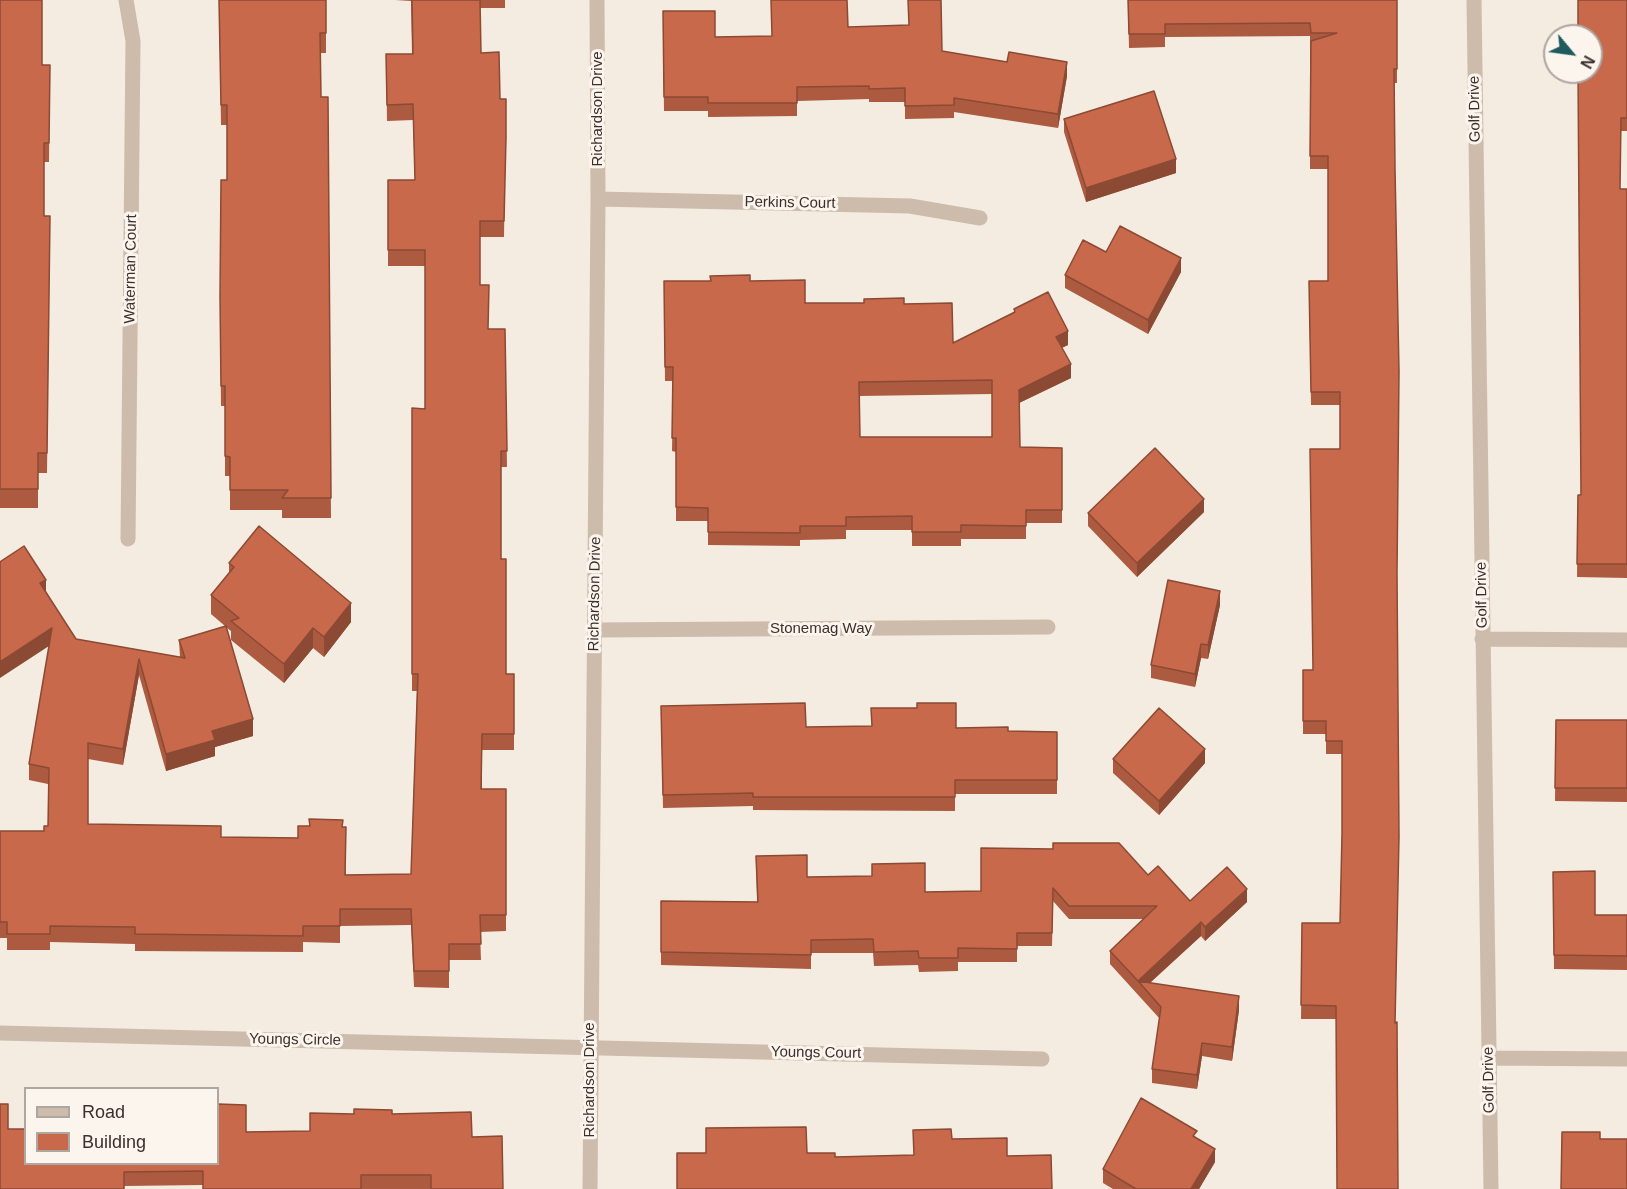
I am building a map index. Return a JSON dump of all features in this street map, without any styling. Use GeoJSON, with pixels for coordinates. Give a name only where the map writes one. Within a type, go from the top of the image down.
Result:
{"type":"FeatureCollection","features":[{"type":"Feature","properties":{"kind":"street","name":"Waterman Court"},"geometry":{"type":"LineString","coordinates":[[126,0],[133,41],[128,539]]}},
{"type":"Feature","properties":{"kind":"street","name":"Richardson Drive"},"geometry":{"type":"LineString","coordinates":[[590,1189],[598,199],[597,0]]}},
{"type":"Feature","properties":{"kind":"street","name":"Golf Drive"},"geometry":{"type":"LineString","coordinates":[[1474,0],[1491,1189]]}},
{"type":"Feature","properties":{"kind":"street","name":"Perkins Court"},"geometry":{"type":"LineString","coordinates":[[598,199],[910,206],[980,218]]}},
{"type":"Feature","properties":{"kind":"street","name":"Stonemag Way"},"geometry":{"type":"LineString","coordinates":[[594,630],[1048,627]]}},
{"type":"Feature","properties":{"kind":"street"},"geometry":{"type":"LineString","coordinates":[[1482,639],[1627,640]]}},
{"type":"Feature","properties":{"kind":"street","name":"Youngs Circle"},"geometry":{"type":"LineString","coordinates":[[0,1033],[590,1047]]}},
{"type":"Feature","properties":{"kind":"street","name":"Youngs Court"},"geometry":{"type":"LineString","coordinates":[[590,1047],[1042,1059]]}},
{"type":"Feature","properties":{"kind":"street"},"geometry":{"type":"LineString","coordinates":[[1488,1058],[1627,1059]]}},
{"type":"Feature","properties":{"kind":"building"},"geometry":{"type":"Polygon","coordinates":[[[0,0],[42,0],[42,65],[50,65],[49,143],[44,143],[44,216],[50,216],[47,453],[38,453],[38,489],[0,489],[0,0]]]}},
{"type":"Feature","properties":{"kind":"building"},"geometry":{"type":"Polygon","coordinates":[[[219,0],[326,0],[326,33],[320,33],[321,97],[328,97],[331,498],[282,498],[288,490],[230,490],[230,457],[225,456],[225,386],[221,386],[221,180],[227,180],[227,105],[221,105],[219,0]]]}},
{"type":"Feature","properties":{"kind":"building"},"geometry":{"type":"Polygon","coordinates":[[[412,0],[480,0],[481,53],[499,52],[500,99],[506,99],[504,221],[480,221],[480,285],[489,285],[488,329],[505,329],[507,451],[501,451],[501,559],[506,559],[506,674],[514,674],[514,734],[482,734],[481,789],[506,789],[506,915],[480,915],[481,944],[449,944],[449,971],[414,971],[411,909],[340,909],[340,926],[303,926],[303,936],[135,934],[135,927],[50,926],[50,934],[7,934],[7,922],[0,922],[0,831],[44,831],[44,826],[48,826],[49,768],[29,764],[52,628],[0,662],[0,562],[24,546],[46,580],[40,583],[76,639],[185,658],[179,640],[226,626],[253,719],[212,731],[215,740],[166,754],[139,659],[123,749],[88,743],[88,824],[221,826],[221,837],[298,838],[298,826],[310,826],[309,819],[343,820],[342,827],[346,827],[345,875],[411,874],[418,674],[412,674],[412,408],[425,409],[425,250],[388,250],[388,180],[415,180],[413,104],[387,105],[386,54],[413,54],[412,0]]]}},
{"type":"Feature","properties":{"kind":"building"},"geometry":{"type":"Polygon","coordinates":[[[771,0],[847,0],[848,27],[909,25],[908,0],[941,0],[942,51],[1007,62],[1009,52],[1067,62],[1058,114],[954,98],[954,105],[905,106],[905,88],[869,89],[869,86],[797,87],[797,103],[708,103],[708,97],[664,97],[663,11],[715,11],[715,37],[772,36],[771,0]]]}},
{"type":"Feature","properties":{"kind":"building"},"geometry":{"type":"Polygon","coordinates":[[[1128,0],[1397,0],[1397,69],[1394,69],[1399,371],[1397,573],[1399,837],[1395,1023],[1397,1022],[1398,1189],[1337,1189],[1336,1006],[1301,1005],[1302,923],[1340,923],[1342,741],[1326,741],[1326,721],[1303,721],[1303,670],[1313,670],[1310,449],[1340,449],[1340,392],[1311,392],[1309,281],[1328,281],[1328,156],[1310,156],[1311,41],[1337,33],[1311,33],[1310,23],[1165,24],[1165,34],[1129,34],[1128,0]]]}},
{"type":"Feature","properties":{"kind":"building"},"geometry":{"type":"Polygon","coordinates":[[[1578,0],[1627,0],[1627,118],[1621,118],[1620,189],[1627,189],[1627,564],[1577,564],[1578,495],[1581,495],[1578,84],[1603,84],[1603,24],[1578,24],[1578,0]]]}},
{"type":"Feature","properties":{"kind":"building"},"geometry":{"type":"Polygon","coordinates":[[[1154,91],[1176,159],[1086,188],[1064,119],[1154,91]]]}},
{"type":"Feature","properties":{"kind":"building"},"geometry":{"type":"Polygon","coordinates":[[[1120,226],[1181,258],[1148,320],[1065,275],[1083,240],[1106,252],[1120,226]]]}},
{"type":"Feature","properties":{"kind":"building"},"geometry":{"type":"Polygon","coordinates":[[[750,275],[750,281],[805,280],[805,303],[864,303],[864,299],[904,298],[904,304],[952,303],[953,343],[1015,312],[1014,309],[1048,292],[1068,331],[1056,337],[1071,364],[1019,390],[1020,447],[1062,448],[1062,510],[1026,510],[1026,526],[961,525],[961,532],[912,532],[912,516],[846,517],[846,526],[800,526],[800,533],[708,532],[708,508],[676,507],[676,438],[672,438],[673,367],[665,367],[664,281],[711,281],[710,276],[750,275]],[[992,380],[859,382],[860,437],[992,437],[992,380]]]}},
{"type":"Feature","properties":{"kind":"building"},"geometry":{"type":"Polygon","coordinates":[[[1155,448],[1204,499],[1137,563],[1088,513],[1155,448]]]}},
{"type":"Feature","properties":{"kind":"building"},"geometry":{"type":"Polygon","coordinates":[[[259,526],[351,603],[324,637],[313,628],[284,664],[231,621],[239,618],[211,595],[234,567],[229,563],[259,526]]]}},
{"type":"Feature","properties":{"kind":"building"},"geometry":{"type":"Polygon","coordinates":[[[1168,580],[1220,591],[1208,645],[1201,644],[1195,674],[1151,665],[1168,580]]]}},
{"type":"Feature","properties":{"kind":"building"},"geometry":{"type":"Polygon","coordinates":[[[805,703],[806,727],[872,726],[871,708],[917,708],[917,703],[956,703],[956,728],[1008,727],[1008,731],[1057,732],[1057,780],[955,780],[955,797],[753,797],[753,793],[663,795],[661,706],[805,703]]]}},
{"type":"Feature","properties":{"kind":"building"},"geometry":{"type":"Polygon","coordinates":[[[1159,708],[1205,749],[1159,801],[1113,759],[1159,708]]]}},
{"type":"Feature","properties":{"kind":"building"},"geometry":{"type":"Polygon","coordinates":[[[1556,720],[1627,720],[1627,788],[1555,788],[1556,720]]]}},
{"type":"Feature","properties":{"kind":"building"},"geometry":{"type":"Polygon","coordinates":[[[1053,843],[1119,843],[1148,875],[1158,866],[1190,901],[1227,867],[1247,889],[1205,927],[1201,922],[1138,981],[1110,951],[1157,906],[1069,906],[1053,888],[1052,933],[1017,933],[1017,949],[958,948],[958,958],[919,958],[918,951],[874,952],[873,939],[811,940],[811,955],[661,952],[661,901],[758,902],[756,856],[807,855],[807,877],[872,876],[872,864],[925,863],[925,892],[981,891],[981,848],[1053,849],[1053,843]]]}},
{"type":"Feature","properties":{"kind":"building"},"geometry":{"type":"Polygon","coordinates":[[[1595,871],[1595,915],[1627,915],[1627,956],[1554,955],[1553,872],[1595,871]]]}},
{"type":"Feature","properties":{"kind":"building"},"geometry":{"type":"Polygon","coordinates":[[[1138,981],[1239,996],[1232,1047],[1202,1043],[1197,1075],[1152,1069],[1161,1007],[1138,981]]]}},
{"type":"Feature","properties":{"kind":"building"},"geometry":{"type":"Polygon","coordinates":[[[1141,1098],[1197,1131],[1193,1136],[1215,1149],[1191,1189],[1136,1189],[1103,1169],[1141,1098]]]}},
{"type":"Feature","properties":{"kind":"building"},"geometry":{"type":"Polygon","coordinates":[[[0,1104],[8,1104],[8,1129],[24,1129],[24,1165],[219,1165],[219,1104],[246,1105],[246,1132],[310,1131],[310,1113],[354,1114],[354,1109],[392,1110],[392,1114],[471,1112],[472,1137],[502,1136],[503,1189],[431,1189],[431,1175],[361,1175],[361,1189],[203,1189],[203,1171],[124,1172],[124,1189],[0,1189],[0,1104]]]}},
{"type":"Feature","properties":{"kind":"building"},"geometry":{"type":"Polygon","coordinates":[[[806,1127],[807,1153],[835,1153],[835,1157],[914,1155],[913,1130],[951,1129],[952,1139],[1007,1138],[1007,1156],[1051,1155],[1052,1189],[677,1189],[677,1153],[706,1153],[706,1128],[806,1127]]]}},
{"type":"Feature","properties":{"kind":"building"},"geometry":{"type":"Polygon","coordinates":[[[1562,1132],[1600,1132],[1600,1139],[1627,1139],[1627,1189],[1561,1189],[1562,1132]]]}}]}
